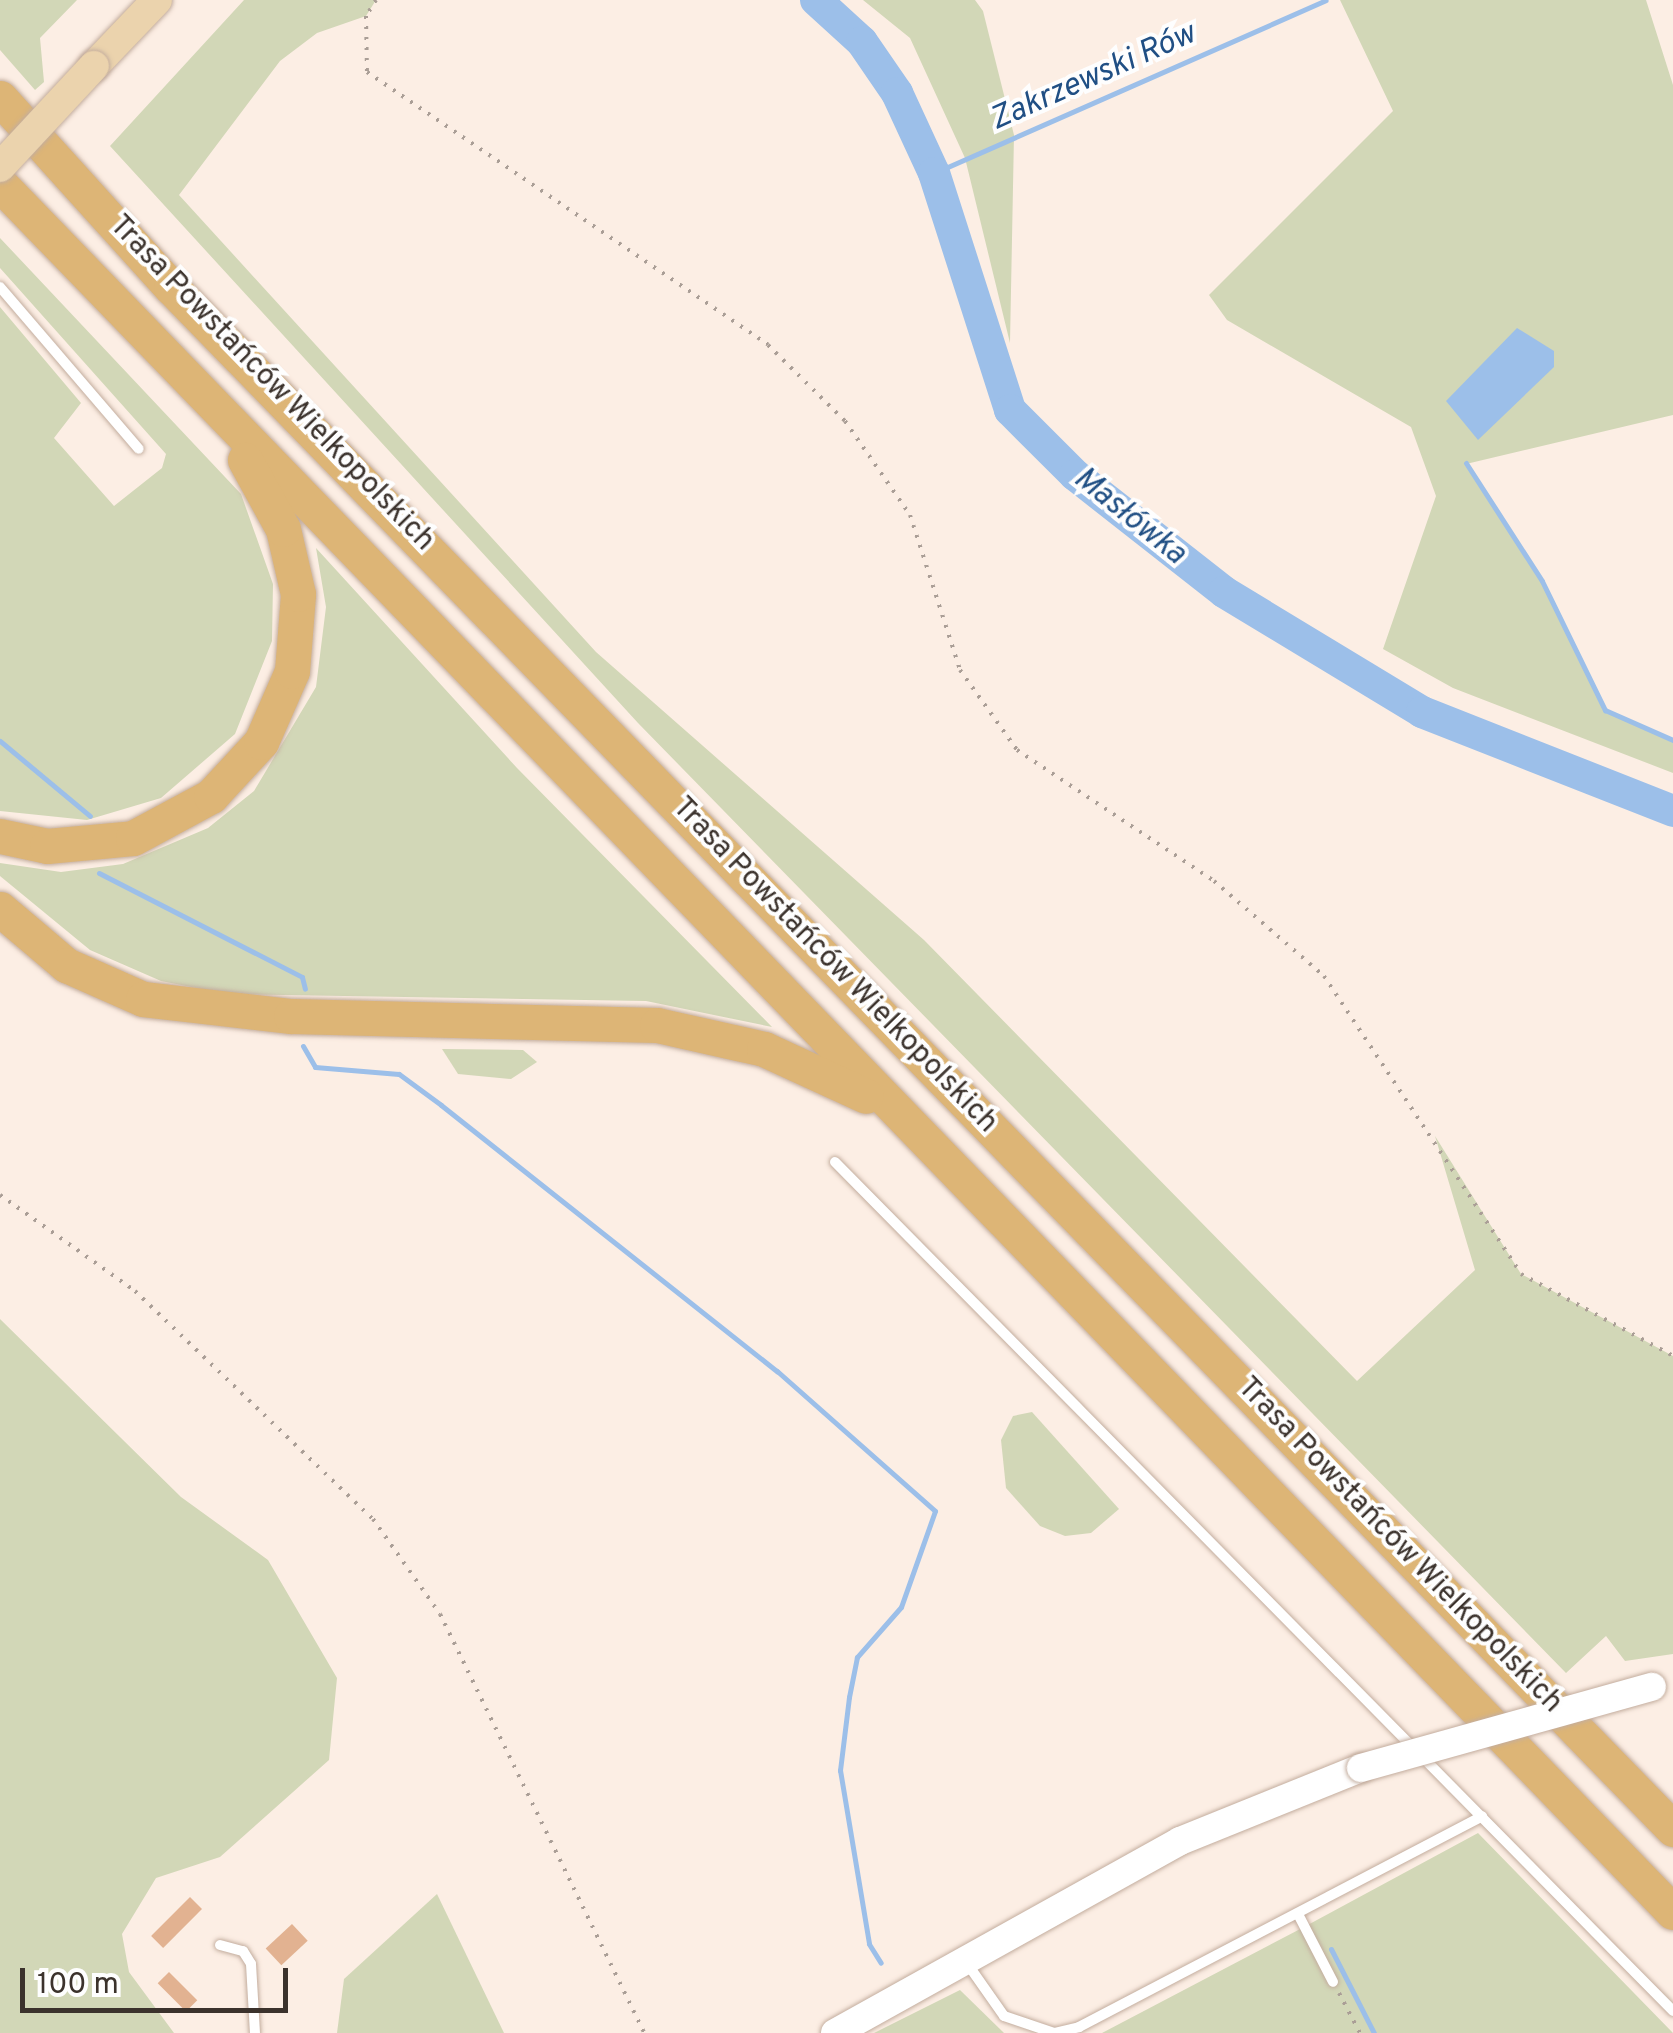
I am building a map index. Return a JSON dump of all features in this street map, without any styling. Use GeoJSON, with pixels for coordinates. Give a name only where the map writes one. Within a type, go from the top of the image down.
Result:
{"type":"FeatureCollection","features":[{"type":"Feature","properties":{"kind":"highway","name":"Trasa Powstańców Wielkopolskich"},"geometry":{"type":"LineString","coordinates":[[0,98],[171,287],[1673,1829]]}},
{"type":"Feature","properties":{"kind":"highway","name":"Trasa Powstańców Wielkopolskich"},"geometry":{"type":"LineString","coordinates":[[0,184],[886,1106],[1673,1912]]}},
{"type":"Feature","properties":{"kind":"highway"},"geometry":{"type":"LineString","coordinates":[[0,836],[93,845],[169,824],[240,771],[292,672],[298,594],[282,528],[257,476],[153,341]]}},
{"type":"Feature","properties":{"kind":"highway"},"geometry":{"type":"LineString","coordinates":[[0,909],[66,965],[143,999],[291,1016],[658,1025],[764,1048],[886,1106]]}},
{"type":"Feature","properties":{"kind":"main road"},"geometry":{"type":"LineString","coordinates":[[0,167],[157,0]]}},
{"type":"Feature","properties":{"kind":"street"},"geometry":{"type":"LineString","coordinates":[[835,2033],[1180,1841],[1361,1768],[1662,1685]]}},
{"type":"Feature","properties":{"kind":"lane"},"geometry":{"type":"LineString","coordinates":[[0,287],[138,449]]}},
{"type":"Feature","properties":{"kind":"lane"},"geometry":{"type":"LineString","coordinates":[[836,1162],[1673,2012]]}},
{"type":"Feature","properties":{"kind":"lane"},"geometry":{"type":"LineString","coordinates":[[965,1961],[1004,2016],[1054,2033],[1299,1916],[1482,1816]]}},
{"type":"Feature","properties":{"kind":"lane"},"geometry":{"type":"LineString","coordinates":[[1299,1916],[1333,1982]]}},
{"type":"Feature","properties":{"kind":"lane"},"geometry":{"type":"LineString","coordinates":[[220,1945],[243,1951],[251,1964],[255,2033]]}},
{"type":"Feature","properties":{"kind":"path"},"geometry":{"type":"LineString","coordinates":[[376,0],[366,16],[366,72],[768,345],[820,396],[910,515],[960,670],[1018,750],[1214,881],[1324,976],[1520,1274],[1673,1356]]}},
{"type":"Feature","properties":{"kind":"path"},"geometry":{"type":"LineString","coordinates":[[0,1195],[135,1291],[373,1518],[440,1614],[644,2033]]}},
{"type":"Feature","properties":{"kind":"path"},"geometry":{"type":"LineString","coordinates":[[1333,1982],[1360,2033]]}},
{"type":"Feature","properties":{"kind":"green space"},"geometry":{"type":"Polygon","coordinates":[[[0,0],[77,0],[40,38],[44,82],[35,90],[0,50],[0,0]]]}},
{"type":"Feature","properties":{"kind":"green space"},"geometry":{"type":"Polygon","coordinates":[[[244,0],[376,0],[366,16],[317,33],[280,61],[179,195],[596,652],[924,940],[1357,1381],[1475,1270],[1435,1136],[1521,1274],[1673,1356],[1673,1654],[1625,1661],[1606,1636],[1566,1673],[638,723],[110,146],[244,0]]]}},
{"type":"Feature","properties":{"kind":"green space"},"geometry":{"type":"Polygon","coordinates":[[[863,0],[975,0],[983,11],[1014,135],[1010,343],[965,158],[910,38],[863,0]]]}},
{"type":"Feature","properties":{"kind":"green space"},"geometry":{"type":"Polygon","coordinates":[[[1340,0],[1646,0],[1673,85],[1673,415],[1466,464],[1542,581],[1605,710],[1673,740],[1673,773],[1453,688],[1383,649],[1436,496],[1411,427],[1227,320],[1209,295],[1393,111],[1340,0]]]}},
{"type":"Feature","properties":{"kind":"green space"},"geometry":{"type":"Polygon","coordinates":[[[0,238],[241,494],[273,584],[272,641],[235,734],[161,798],[87,820],[0,811],[0,307],[81,403],[54,438],[114,506],[162,468],[166,454],[0,268],[0,238]]]}},
{"type":"Feature","properties":{"kind":"green space"},"geometry":{"type":"Polygon","coordinates":[[[316,548],[517,768],[772,1027],[646,1001],[227,994],[161,981],[90,950],[0,876],[0,863],[61,872],[123,864],[208,828],[254,791],[316,687],[326,607],[316,548]]]}},
{"type":"Feature","properties":{"kind":"green space"},"geometry":{"type":"Polygon","coordinates":[[[442,1049],[523,1050],[537,1062],[511,1079],[458,1074],[442,1049]]]}},
{"type":"Feature","properties":{"kind":"green space"},"geometry":{"type":"Polygon","coordinates":[[[0,1319],[181,1497],[268,1560],[337,1678],[329,1760],[220,1857],[156,1878],[122,1934],[129,1972],[174,2033],[0,2033],[0,1319]]]}},
{"type":"Feature","properties":{"kind":"green space"},"geometry":{"type":"Polygon","coordinates":[[[1032,1412],[1119,1509],[1091,1533],[1065,1536],[1040,1526],[1006,1488],[1001,1440],[1013,1416],[1032,1412]]]}},
{"type":"Feature","properties":{"kind":"green space"},"geometry":{"type":"Polygon","coordinates":[[[1478,1833],[1673,2033],[1102,2033],[1304,1927],[1478,1833]]]}},
{"type":"Feature","properties":{"kind":"green space"},"geometry":{"type":"Polygon","coordinates":[[[437,1894],[504,2033],[337,2033],[344,1979],[437,1894]]]}},
{"type":"Feature","properties":{"kind":"green space"},"geometry":{"type":"Polygon","coordinates":[[[960,1990],[1004,2033],[874,2033],[960,1990]]]}},
{"type":"Feature","properties":{"kind":"water"},"geometry":{"type":"Polygon","coordinates":[[[1517,328],[1554,351],[1554,367],[1478,440],[1446,401],[1517,328]]]}},
{"type":"Feature","properties":{"kind":"building"},"geometry":{"type":"Polygon","coordinates":[[[190,1897],[202,1909],[163,1948],[151,1936],[190,1897]]]}},
{"type":"Feature","properties":{"kind":"building"},"geometry":{"type":"Polygon","coordinates":[[[292,1924],[308,1941],[281,1965],[266,1949],[292,1924]]]}},
{"type":"Feature","properties":{"kind":"building"},"geometry":{"type":"Polygon","coordinates":[[[169,1972],[197,2000],[186,2012],[158,1983],[169,1972]]]}},
{"type":"Feature","properties":{"kind":"waterway","name":"Masłówka"},"geometry":{"type":"LineString","coordinates":[[816,0],[862,42],[897,93],[934,173],[1010,410],[1075,475],[1224,592],[1422,712],[1673,811]]}},
{"type":"Feature","properties":{"kind":"waterway","name":"Zakrzewski Rów"},"geometry":{"type":"LineString","coordinates":[[934,173],[1326,0]]}},
{"type":"Feature","properties":{"kind":"waterway"},"geometry":{"type":"LineString","coordinates":[[1466,463],[1542,581],[1605,710],[1673,740]]}},
{"type":"Feature","properties":{"kind":"waterway"},"geometry":{"type":"LineString","coordinates":[[0,741],[90,816]]}},
{"type":"Feature","properties":{"kind":"waterway"},"geometry":{"type":"LineString","coordinates":[[99,873],[302,977],[305,989]]}},
{"type":"Feature","properties":{"kind":"waterway"},"geometry":{"type":"LineString","coordinates":[[303,1046],[315,1067],[399,1074],[777,1371],[935,1511],[901,1607],[857,1657],[840,1770],[869,1944],[881,1963]]}},
{"type":"Feature","properties":{"kind":"waterway"},"geometry":{"type":"LineString","coordinates":[[1331,1949],[1374,2033]]}}]}
